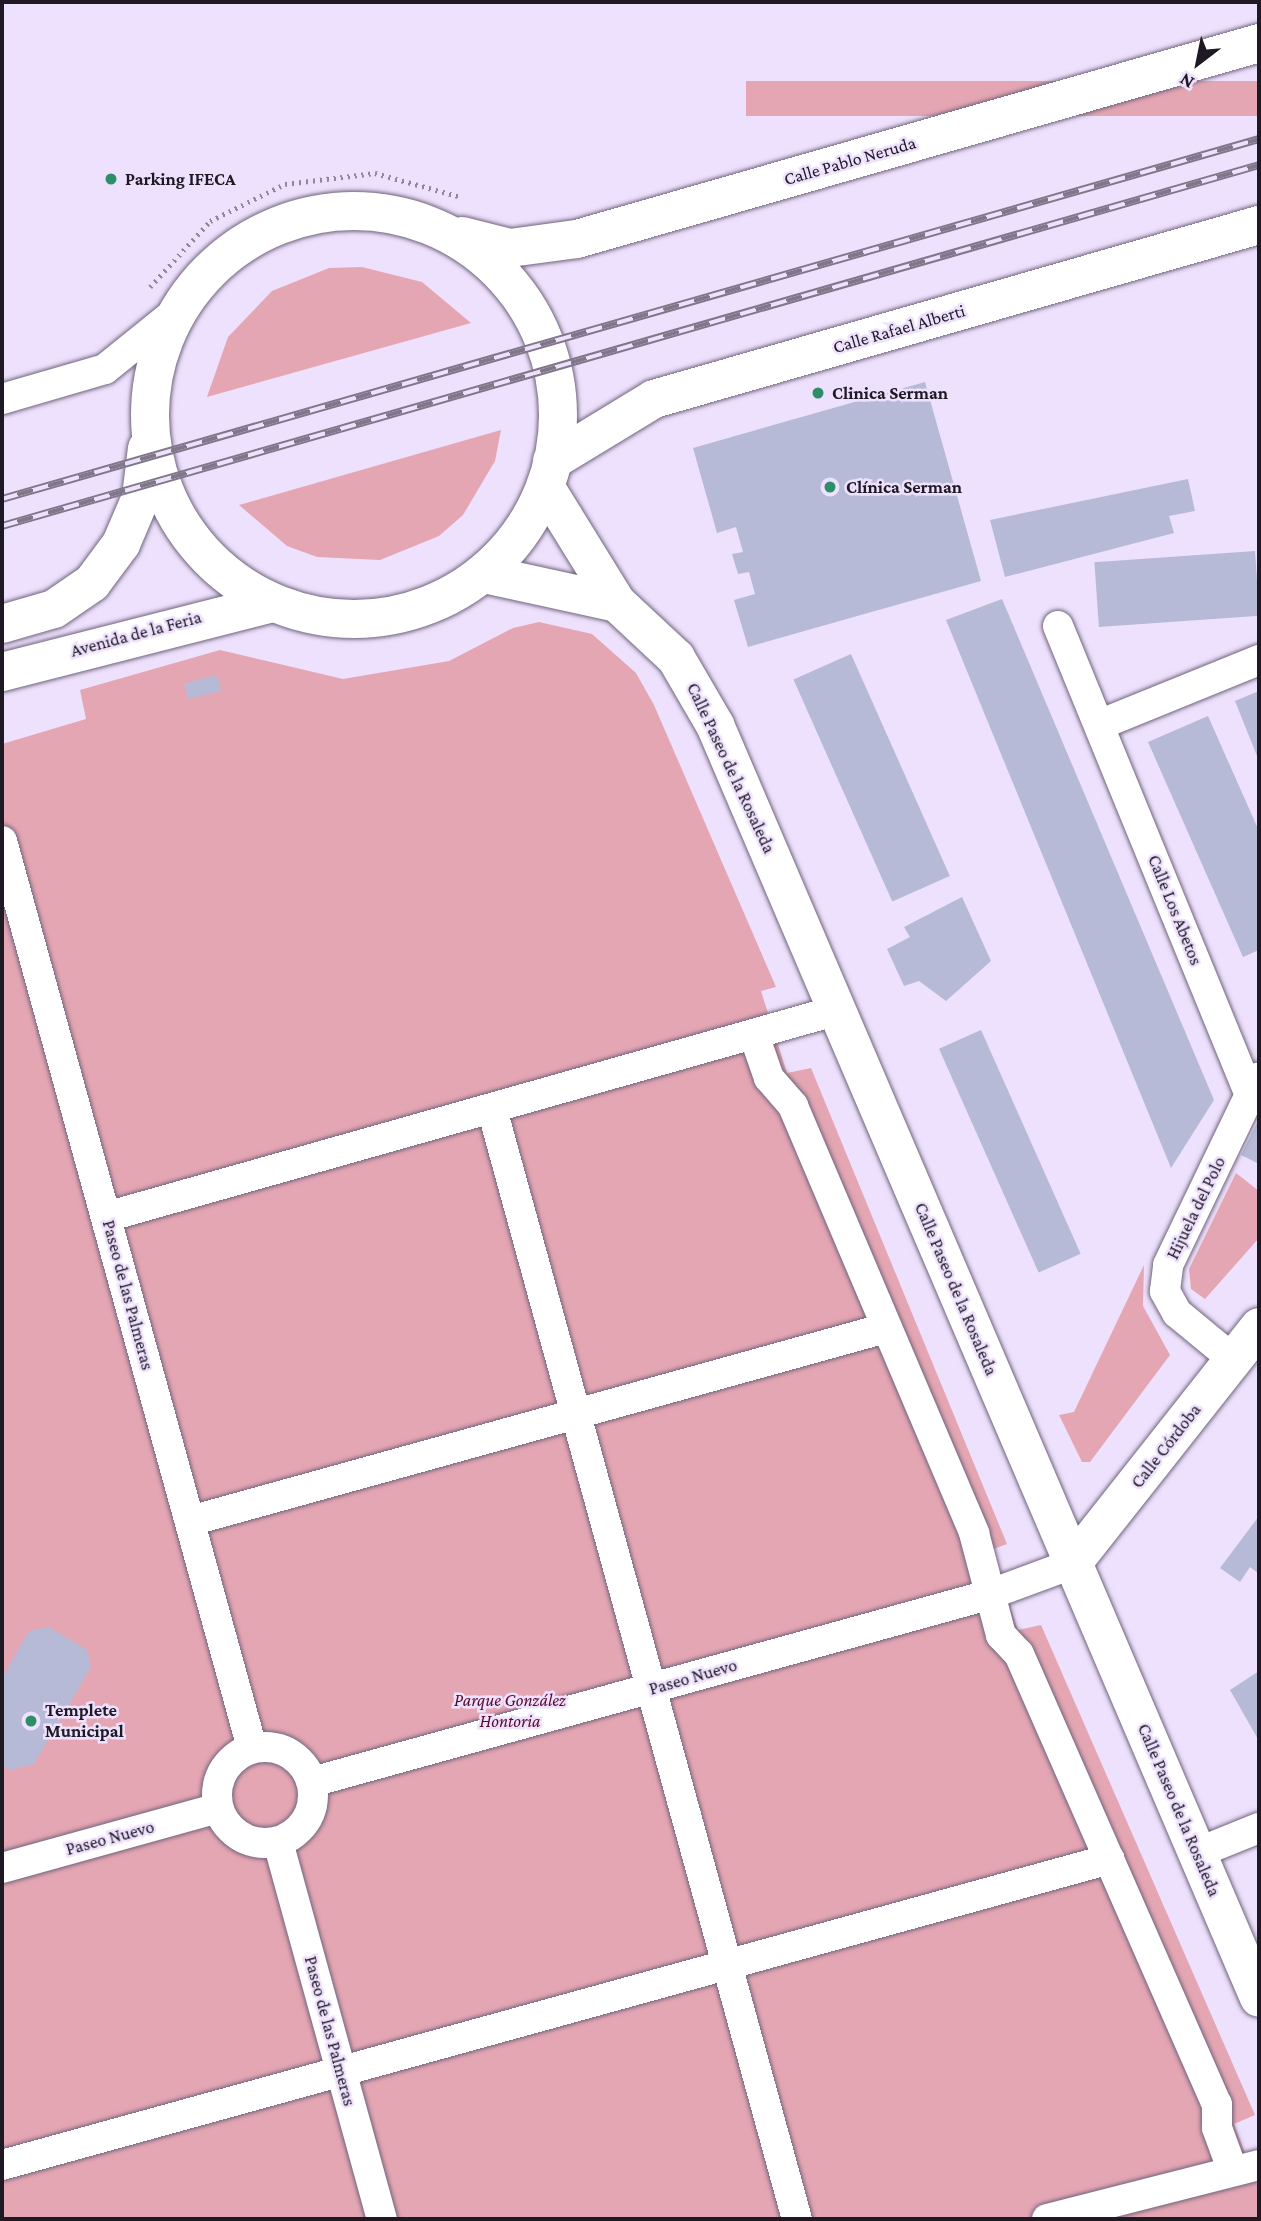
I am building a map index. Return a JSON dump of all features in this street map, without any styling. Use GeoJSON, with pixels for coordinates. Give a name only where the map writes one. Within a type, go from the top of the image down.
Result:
{"type":"FeatureCollection","features":[{"type":"Feature","properties":{"kind":"main road","name":"Calle Pablo Neruda"},"geometry":{"type":"LineString","coordinates":[[149,432],[159,306],[233,248],[280,224],[355,210],[439,228],[510,248],[569,241],[1259,43]]}},
{"type":"Feature","properties":{"kind":"main road","name":"Calle Rafael Alberti"},"geometry":{"type":"LineString","coordinates":[[549,475],[654,399],[1259,225]]}},
{"type":"Feature","properties":{"kind":"main road"},"geometry":{"type":"LineString","coordinates":[[149,432],[162,485],[188,534],[225,574],[272,603],[326,618],[383,617],[436,603],[484,574],[522,533],[549,475],[555,375],[533,314],[492,264],[439,228]]}},
{"type":"Feature","properties":{"kind":"main road"},"geometry":{"type":"LineString","coordinates":[[2,624],[54,609],[92,583],[121,544],[141,497],[149,432]]}},
{"type":"Feature","properties":{"kind":"main road","name":"Calle Paseo de la Rosaleda"},"geometry":{"type":"LineString","coordinates":[[549,475],[617,603],[676,658],[699,691],[838,1010],[1259,1998]]}},
{"type":"Feature","properties":{"kind":"main road"},"geometry":{"type":"LineString","coordinates":[[484,574],[617,603]]}},
{"type":"Feature","properties":{"kind":"main road","name":"Avenida de la Feria"},"geometry":{"type":"LineString","coordinates":[[2,672],[272,603]]}},
{"type":"Feature","properties":{"kind":"main road","name":"Calle Córdoba"},"geometry":{"type":"LineString","coordinates":[[1072,1564],[1259,1327]]}},
{"type":"Feature","properties":{"kind":"street"},"geometry":{"type":"LineString","coordinates":[[2,399],[105,369],[159,306]]}},
{"type":"Feature","properties":{"kind":"street","name":"Calle Los Abetos"},"geometry":{"type":"LineString","coordinates":[[1058,626],[1255,1085]]}},
{"type":"Feature","properties":{"kind":"street"},"geometry":{"type":"LineString","coordinates":[[1099,725],[1259,660]]}},
{"type":"Feature","properties":{"kind":"street","name":"Paseo de las Palmeras"},"geometry":{"type":"LineString","coordinates":[[2,841],[252,1748]]}},
{"type":"Feature","properties":{"kind":"street"},"geometry":{"type":"LineString","coordinates":[[106,1217],[838,1010]]}},
{"type":"Feature","properties":{"kind":"street"},"geometry":{"type":"LineString","coordinates":[[754,1035],[769,1078],[793,1106],[974,1533],[988,1595],[1110,1859],[1217,2104],[1217,2128],[1246,2167],[1047,2219]]}},
{"type":"Feature","properties":{"kind":"street","name":"Hijuela del Polo"},"geometry":{"type":"LineString","coordinates":[[1234,1360],[1177,1313],[1165,1291],[1168,1265],[1255,1085]]}},
{"type":"Feature","properties":{"kind":"street"},"geometry":{"type":"LineString","coordinates":[[492,1109],[797,2219]]}},
{"type":"Feature","properties":{"kind":"street"},"geometry":{"type":"LineString","coordinates":[[190,1521],[886,1328]]}},
{"type":"Feature","properties":{"kind":"street","name":"Paseo Nuevo"},"geometry":{"type":"LineString","coordinates":[[312,1782],[988,1595],[1072,1564]]}},
{"type":"Feature","properties":{"kind":"street"},"geometry":{"type":"LineString","coordinates":[[252,1748],[289,1753],[312,1782],[311,1812],[278,1842],[234,1833],[218,1808],[227,1765],[252,1748]]}},
{"type":"Feature","properties":{"kind":"street","name":"Paseo Nuevo"},"geometry":{"type":"LineString","coordinates":[[2,1868],[218,1808]]}},
{"type":"Feature","properties":{"kind":"street"},"geometry":{"type":"LineString","coordinates":[[1197,1853],[1259,1828]]}},
{"type":"Feature","properties":{"kind":"street","name":"Paseo de las Palmeras"},"geometry":{"type":"LineString","coordinates":[[278,1842],[383,2219]]}},
{"type":"Feature","properties":{"kind":"street"},"geometry":{"type":"LineString","coordinates":[[2,2165],[1110,1859]]}},
{"type":"Feature","properties":{"kind":"path"},"geometry":{"type":"LineString","coordinates":[[159,306],[173,256],[210,221],[285,184],[375,173],[472,203]]}},
{"type":"Feature","properties":{"kind":"green space"},"geometry":{"type":"Polygon","coordinates":[[[746,81],[1259,81],[1259,116],[746,116],[746,81]]]}},
{"type":"Feature","properties":{"kind":"green space"},"geometry":{"type":"Polygon","coordinates":[[[362,267],[422,282],[471,323],[207,397],[228,337],[272,291],[329,268],[362,267]]]}},
{"type":"Feature","properties":{"kind":"green space"},"geometry":{"type":"Polygon","coordinates":[[[501,430],[495,461],[463,515],[439,536],[380,560],[317,557],[287,546],[239,505],[501,430]]]}},
{"type":"Feature","properties":{"kind":"green space","name":"Parque González Hontoria"},"geometry":{"type":"Polygon","coordinates":[[[539,622],[592,634],[636,673],[654,705],[776,987],[761,991],[787,1073],[811,1068],[1007,1544],[991,1550],[1018,1630],[1041,1625],[1255,2115],[1234,2124],[1259,2190],[1259,2219],[2,2219],[2,744],[86,719],[80,690],[220,650],[343,679],[449,661],[513,628],[539,622]]]}},
{"type":"Feature","properties":{"kind":"green space"},"geometry":{"type":"Polygon","coordinates":[[[1236,1173],[1259,1191],[1259,1238],[1205,1299],[1191,1289],[1189,1269],[1236,1173]]]}},
{"type":"Feature","properties":{"kind":"green space"},"geometry":{"type":"Polygon","coordinates":[[[1144,1265],[1143,1306],[1170,1355],[1090,1462],[1082,1462],[1059,1415],[1074,1412],[1144,1265]]]}},
{"type":"Feature","properties":{"kind":"building","name":"Clínica Serman"},"geometry":{"type":"Polygon","coordinates":[[[925,382],[981,581],[748,647],[734,600],[755,594],[749,572],[738,574],[732,554],[743,552],[736,527],[717,533],[693,448],[925,382]]]}},
{"type":"Feature","properties":{"kind":"building"},"geometry":{"type":"Polygon","coordinates":[[[1188,479],[1195,511],[1169,516],[1174,533],[1005,577],[990,520],[1188,479]]]}},
{"type":"Feature","properties":{"kind":"building"},"geometry":{"type":"Polygon","coordinates":[[[1255,551],[1259,616],[1099,627],[1094,562],[1255,551]]]}},
{"type":"Feature","properties":{"kind":"building"},"geometry":{"type":"Polygon","coordinates":[[[1002,599],[1214,1100],[1171,1168],[946,620],[1002,599]]]}},
{"type":"Feature","properties":{"kind":"building"},"geometry":{"type":"Polygon","coordinates":[[[851,654],[950,876],[892,902],[793,680],[851,654]]]}},
{"type":"Feature","properties":{"kind":"building"},"geometry":{"type":"Polygon","coordinates":[[[217,675],[221,690],[188,699],[184,684],[217,675]]]}},
{"type":"Feature","properties":{"kind":"building"},"geometry":{"type":"Polygon","coordinates":[[[1259,691],[1259,755],[1257,756],[1235,701],[1259,691]]]}},
{"type":"Feature","properties":{"kind":"building"},"geometry":{"type":"Polygon","coordinates":[[[1208,716],[1259,831],[1259,950],[1243,957],[1148,742],[1208,716]]]}},
{"type":"Feature","properties":{"kind":"building"},"geometry":{"type":"Polygon","coordinates":[[[962,897],[991,961],[946,1001],[919,981],[904,986],[887,949],[910,937],[904,927],[962,897]]]}},
{"type":"Feature","properties":{"kind":"building"},"geometry":{"type":"Polygon","coordinates":[[[981,1030],[1081,1254],[1039,1273],[939,1049],[981,1030]]]}},
{"type":"Feature","properties":{"kind":"building"},"geometry":{"type":"Polygon","coordinates":[[[1259,1119],[1259,1164],[1241,1155],[1259,1119]]]}},
{"type":"Feature","properties":{"kind":"building"},"geometry":{"type":"Polygon","coordinates":[[[1259,1516],[1259,1574],[1250,1567],[1240,1582],[1220,1568],[1259,1516]]]}},
{"type":"Feature","properties":{"kind":"building","name":"Templete Municipal"},"geometry":{"type":"Polygon","coordinates":[[[49,1627],[87,1650],[91,1667],[34,1764],[10,1770],[2,1766],[2,1678],[29,1631],[49,1627]]]}},
{"type":"Feature","properties":{"kind":"building"},"geometry":{"type":"Polygon","coordinates":[[[1259,1671],[1259,1741],[1230,1690],[1259,1671]]]}},
{"type":"Feature","properties":{"kind":"railway"},"geometry":{"type":"LineString","coordinates":[[2,499],[1259,139]]}},
{"type":"Feature","properties":{"kind":"railway"},"geometry":{"type":"LineString","coordinates":[[2,526],[1259,165]]}},
{"type":"Feature","properties":{"kind":"place","name":"Parking IFECA"},"geometry":{"type":"Point","coordinates":[111,179]}},
{"type":"Feature","properties":{"kind":"place","name":"Clinica Serman"},"geometry":{"type":"Point","coordinates":[818,393]}},
{"type":"Feature","properties":{"kind":"place","name":"Clínica Serman"},"geometry":{"type":"Point","coordinates":[830,487]}},
{"type":"Feature","properties":{"kind":"place","name":"Templete Municipal"},"geometry":{"type":"Point","coordinates":[31,1721]}}]}
